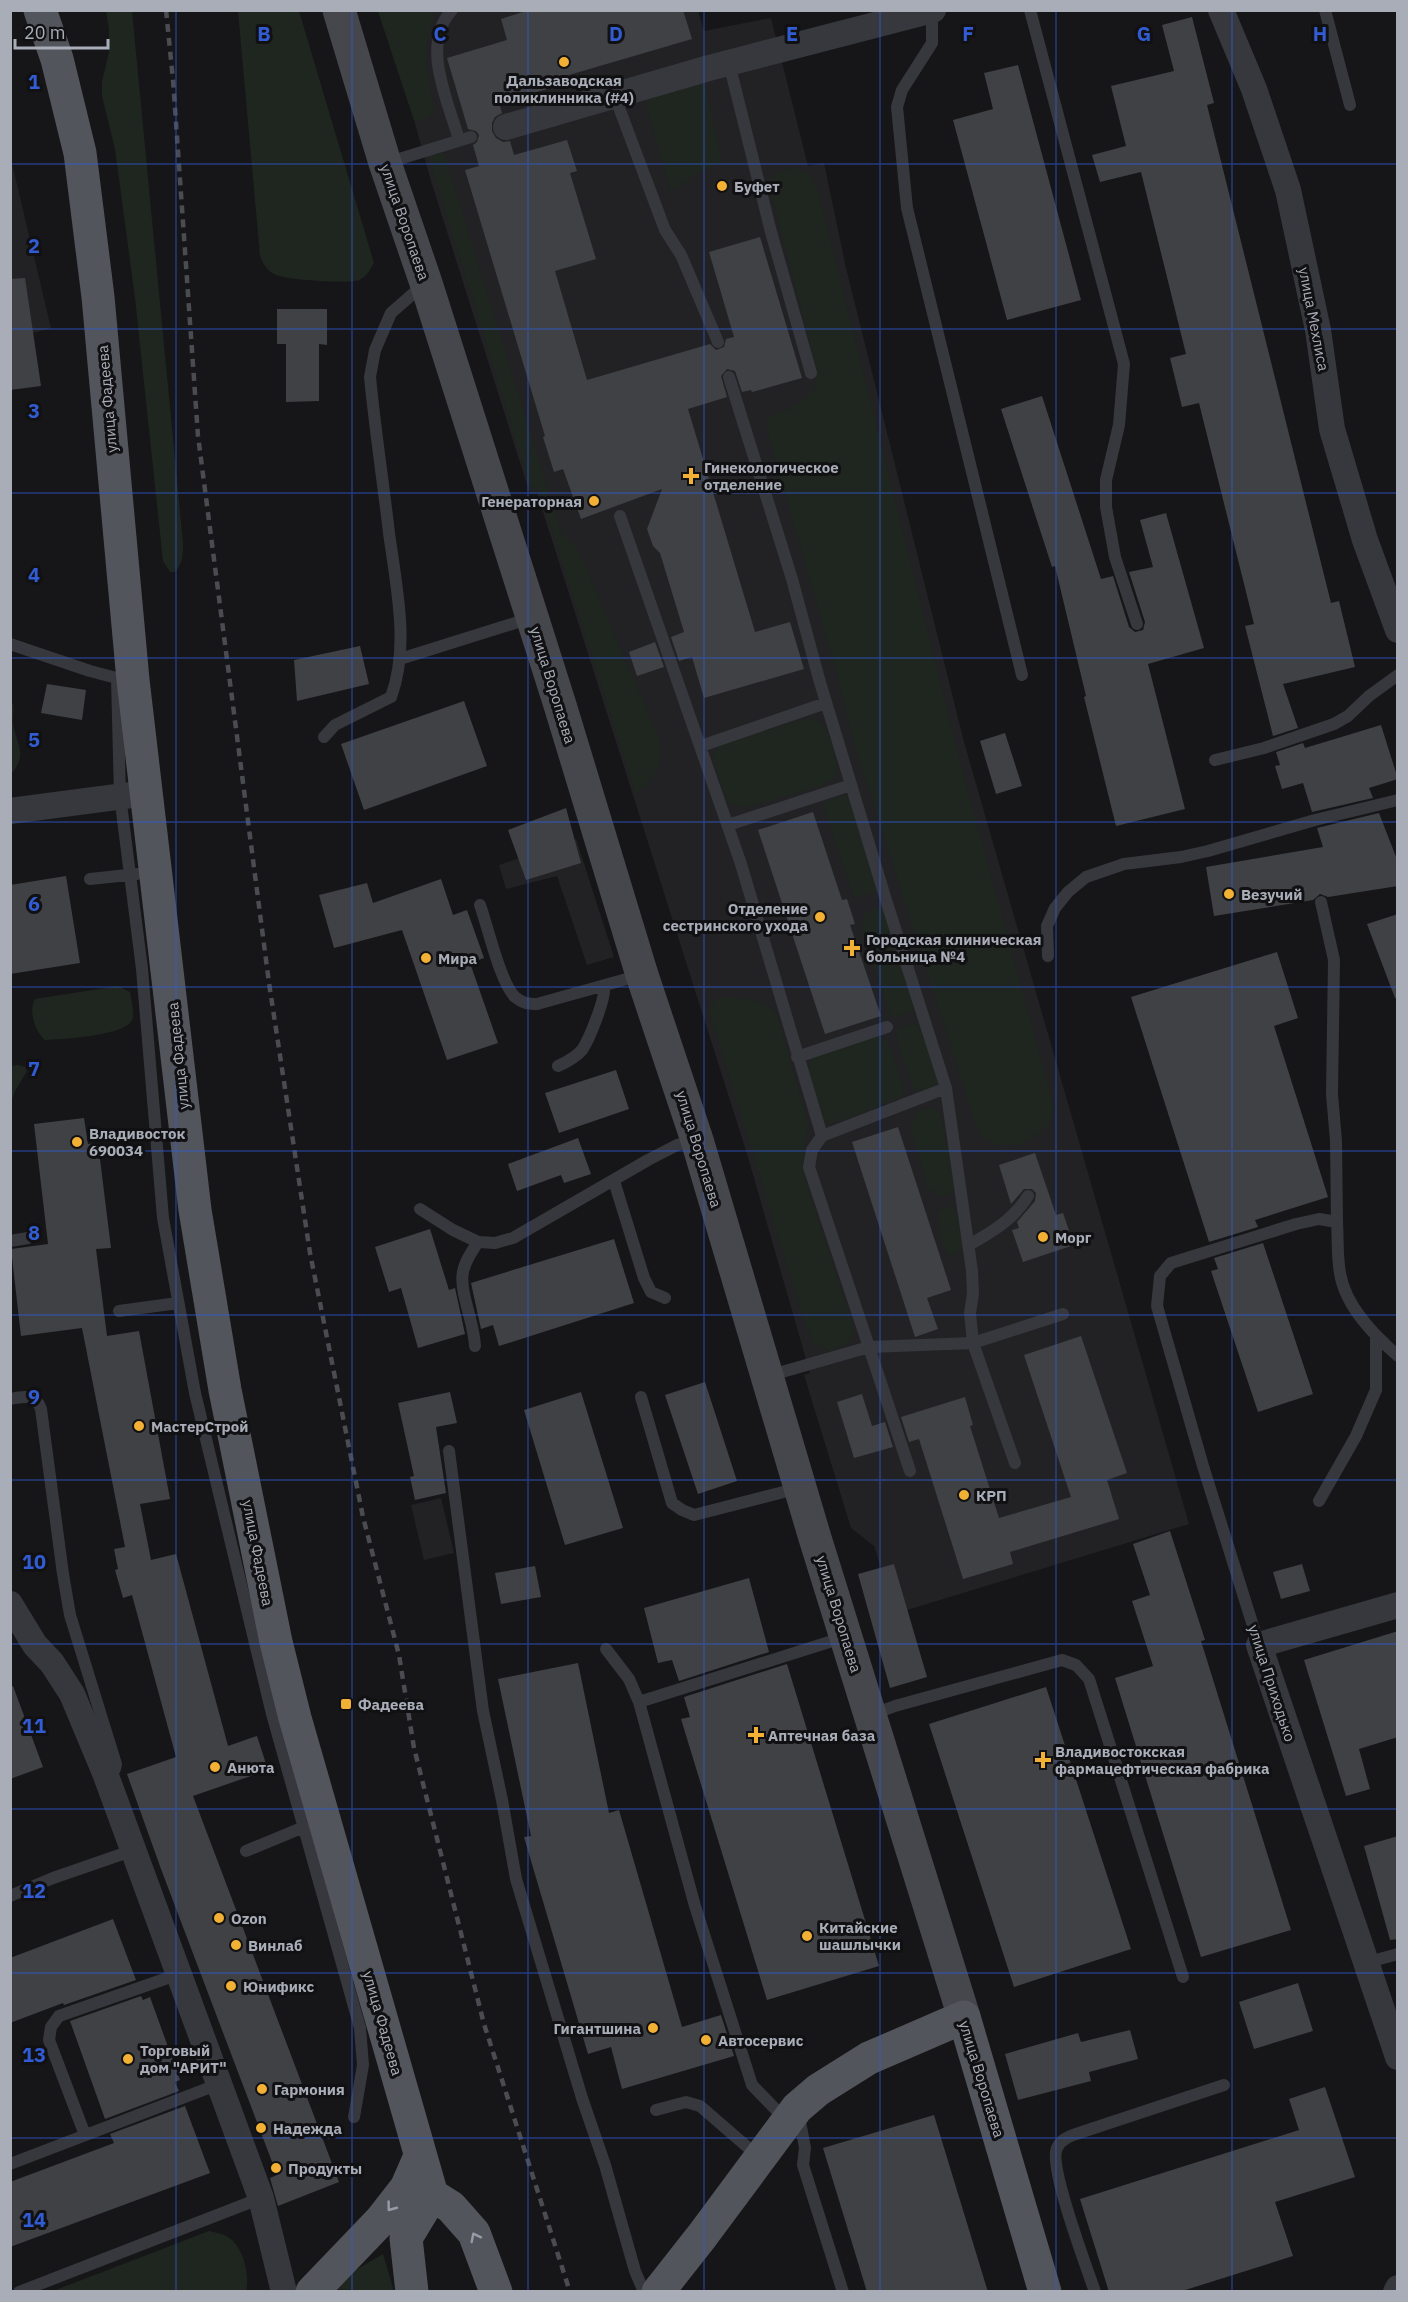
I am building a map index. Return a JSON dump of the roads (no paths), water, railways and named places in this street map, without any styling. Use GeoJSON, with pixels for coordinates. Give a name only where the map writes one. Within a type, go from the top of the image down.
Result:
{"type":"FeatureCollection","features":[{"type":"Feature","properties":{"kind":"main road","name":"улица Фадеева"},"geometry":{"type":"LineString","coordinates":[[40,10],[57,59],[80,153],[98,297],[125,680],[143,873],[225,1390],[274,1631],[295,1718],[432,2195]]}},
{"type":"Feature","properties":{"kind":"main road","name":"улица Воропаева"},"geometry":{"type":"LineString","coordinates":[[339,10],[385,163],[426,283],[532,618],[642,975],[697,1140],[766,1376],[964,2017],[1045,2292]]}},
{"type":"Feature","properties":{"kind":"main road"},"geometry":{"type":"LineString","coordinates":[[658,2292],[722,2210],[791,2114],[818,2090],[869,2058],[964,2017]]}},
{"type":"Feature","properties":{"kind":"main road"},"geometry":{"type":"LineString","coordinates":[[312,2292],[381,2220],[406,2188],[420,2156]]}},
{"type":"Feature","properties":{"kind":"main road"},"geometry":{"type":"LineString","coordinates":[[412,2292],[406,2238],[432,2195],[451,2207],[474,2233],[496,2292]]}},
{"type":"Feature","properties":{"kind":"street","name":"улица Мехлиса"},"geometry":{"type":"LineString","coordinates":[[1221,10],[1254,89],[1288,190],[1318,330],[1332,429],[1365,540],[1398,630]]}},
{"type":"Feature","properties":{"kind":"street"},"geometry":{"type":"LineString","coordinates":[[506,127],[729,63],[932,11]]}},
{"type":"Feature","properties":{"kind":"street"},"geometry":{"type":"LineString","coordinates":[[10,811],[134,794]]}},
{"type":"Feature","properties":{"kind":"street"},"geometry":{"type":"LineString","coordinates":[[10,1604],[35,1645],[52,1663],[72,1694],[105,1773],[261,2198],[284,2292]]}},
{"type":"Feature","properties":{"kind":"street"},"geometry":{"type":"LineString","coordinates":[[1259,1645],[1398,1605]]}},
{"type":"Feature","properties":{"kind":"street","name":"улица Приходько"},"geometry":{"type":"LineString","coordinates":[[1259,1645],[1398,2057]]}},
{"type":"Feature","properties":{"kind":"lane"},"geometry":{"type":"LineString","coordinates":[[385,163],[465,138],[437,63],[435,48],[438,32],[444,19],[452,10]]}},
{"type":"Feature","properties":{"kind":"lane"},"geometry":{"type":"LineString","coordinates":[[1030,10],[1124,364],[1119,425],[1106,480],[1106,507],[1116,556],[1137,624]]}},
{"type":"Feature","properties":{"kind":"lane"},"geometry":{"type":"LineString","coordinates":[[1325,10],[1350,105]]}},
{"type":"Feature","properties":{"kind":"lane"},"geometry":{"type":"LineString","coordinates":[[932,11],[932,44],[902,90],[897,107],[905,197],[1022,675]]}},
{"type":"Feature","properties":{"kind":"lane"},"geometry":{"type":"LineString","coordinates":[[729,63],[771,232],[811,373]]}},
{"type":"Feature","properties":{"kind":"lane"},"geometry":{"type":"LineString","coordinates":[[617,94],[618,105],[665,230],[681,255],[718,342]]}},
{"type":"Feature","properties":{"kind":"lane"},"geometry":{"type":"LineString","coordinates":[[324,737],[335,725],[391,697],[399,673],[397,589],[370,377],[375,350],[391,313],[426,283]]}},
{"type":"Feature","properties":{"kind":"lane"},"geometry":{"type":"LineString","coordinates":[[729,377],[792,579],[826,703],[918,1005],[946,1088],[972,1271],[973,1294],[970,1313],[973,1343],[1015,1463]]}},
{"type":"Feature","properties":{"kind":"lane"},"geometry":{"type":"LineString","coordinates":[[620,516],[728,825],[822,1136]]}},
{"type":"Feature","properties":{"kind":"lane"},"geometry":{"type":"LineString","coordinates":[[400,659],[532,618]]}},
{"type":"Feature","properties":{"kind":"lane"},"geometry":{"type":"LineString","coordinates":[[10,644],[125,680]]}},
{"type":"Feature","properties":{"kind":"lane"},"geometry":{"type":"LineString","coordinates":[[1215,760],[1264,748],[1334,724],[1348,716],[1369,696],[1398,675]]}},
{"type":"Feature","properties":{"kind":"lane"},"geometry":{"type":"LineString","coordinates":[[701,746],[826,703]]}},
{"type":"Feature","properties":{"kind":"lane"},"geometry":{"type":"LineString","coordinates":[[728,825],[851,785]]}},
{"type":"Feature","properties":{"kind":"lane"},"geometry":{"type":"LineString","coordinates":[[1048,956],[1047,926],[1054,908],[1086,877],[1124,864],[1208,851],[1315,820],[1398,800]]}},
{"type":"Feature","properties":{"kind":"lane"},"geometry":{"type":"LineString","coordinates":[[90,879],[143,873],[142,969],[163,1218],[195,1393],[269,1703],[360,2028],[363,2065],[354,2117]]}},
{"type":"Feature","properties":{"kind":"lane"},"geometry":{"type":"LineString","coordinates":[[1321,902],[1334,960],[1332,1094],[1336,1141],[1340,1275],[1345,1292],[1376,1337],[1398,1356]]}},
{"type":"Feature","properties":{"kind":"lane"},"geometry":{"type":"LineString","coordinates":[[480,905],[506,982],[517,998],[526,1003],[537,1004],[642,975]]}},
{"type":"Feature","properties":{"kind":"lane"},"geometry":{"type":"LineString","coordinates":[[558,1066],[572,1059],[583,1049],[604,997],[604,987]]}},
{"type":"Feature","properties":{"kind":"lane"},"geometry":{"type":"LineString","coordinates":[[797,1057],[887,1027]]}},
{"type":"Feature","properties":{"kind":"lane"},"geometry":{"type":"LineString","coordinates":[[910,1471],[809,1167],[812,1150],[822,1136],[946,1088]]}},
{"type":"Feature","properties":{"kind":"lane"},"geometry":{"type":"LineString","coordinates":[[420,1209],[453,1230],[478,1242],[495,1243],[513,1238],[677,1145],[697,1140]]}},
{"type":"Feature","properties":{"kind":"lane"},"geometry":{"type":"LineString","coordinates":[[614,1181],[644,1278],[651,1292],[658,1297],[665,1298]]}},
{"type":"Feature","properties":{"kind":"lane"},"geometry":{"type":"LineString","coordinates":[[969,1245],[1004,1224],[1028,1197]]}},
{"type":"Feature","properties":{"kind":"lane","name":"улица Приходько"},"geometry":{"type":"LineString","coordinates":[[1259,1645],[1203,1466],[1157,1306],[1160,1276],[1172,1263],[1296,1224],[1318,1219],[1337,1222]]}},
{"type":"Feature","properties":{"kind":"lane"},"geometry":{"type":"LineString","coordinates":[[10,1241],[28,1238]]}},
{"type":"Feature","properties":{"kind":"lane"},"geometry":{"type":"LineString","coordinates":[[475,1346],[475,1330],[462,1289],[463,1272],[478,1242]]}},
{"type":"Feature","properties":{"kind":"lane"},"geometry":{"type":"LineString","coordinates":[[119,1311],[178,1302]]}},
{"type":"Feature","properties":{"kind":"lane"},"geometry":{"type":"LineString","coordinates":[[766,1376],[869,1347],[973,1343],[1063,1314]]}},
{"type":"Feature","properties":{"kind":"lane"},"geometry":{"type":"LineString","coordinates":[[1319,1501],[1356,1436],[1376,1390],[1376,1337]]}},
{"type":"Feature","properties":{"kind":"lane"},"geometry":{"type":"LineString","coordinates":[[10,1399],[26,1396],[34,1398],[41,1410],[70,1615],[116,1764],[115,1769],[105,1773]]}},
{"type":"Feature","properties":{"kind":"lane"},"geometry":{"type":"LineString","coordinates":[[641,1396],[672,1503],[682,1510],[694,1515],[801,1488]]}},
{"type":"Feature","properties":{"kind":"lane"},"geometry":{"type":"LineString","coordinates":[[449,1451],[483,1711],[516,1879],[582,2098],[605,2165],[635,2271],[644,2292]]}},
{"type":"Feature","properties":{"kind":"lane"},"geometry":{"type":"LineString","coordinates":[[639,1702],[846,1636]]}},
{"type":"Feature","properties":{"kind":"lane"},"geometry":{"type":"LineString","coordinates":[[606,1649],[629,1678],[639,1702],[695,1906],[752,2085],[791,2114],[804,2148],[803,2165],[843,2292]]}},
{"type":"Feature","properties":{"kind":"lane"},"geometry":{"type":"LineString","coordinates":[[869,1715],[1062,1660],[1076,1665],[1089,1679],[1183,1977]]}},
{"type":"Feature","properties":{"kind":"lane"},"geometry":{"type":"LineString","coordinates":[[246,1851],[304,1827]]}},
{"type":"Feature","properties":{"kind":"lane"},"geometry":{"type":"LineString","coordinates":[[10,1896],[53,1878],[134,1850]]}},
{"type":"Feature","properties":{"kind":"lane"},"geometry":{"type":"LineString","coordinates":[[1365,1963],[1398,1954]]}},
{"type":"Feature","properties":{"kind":"lane"},"geometry":{"type":"LineString","coordinates":[[85,2135],[50,2040],[51,2027],[59,2016],[179,1974]]}},
{"type":"Feature","properties":{"kind":"lane"},"geometry":{"type":"LineString","coordinates":[[10,2164],[219,2084]]}},
{"type":"Feature","properties":{"kind":"lane"},"geometry":{"type":"LineString","coordinates":[[1095,2292],[1065,2202],[1054,2156],[1057,2147],[1064,2139],[1079,2133],[1224,2085]]}},
{"type":"Feature","properties":{"kind":"lane"},"geometry":{"type":"LineString","coordinates":[[656,2110],[686,2102],[700,2106],[759,2158]]}},
{"type":"Feature","properties":{"kind":"lane"},"geometry":{"type":"LineString","coordinates":[[19,2292],[261,2198]]}},
{"type":"Feature","properties":{"kind":"railway"},"geometry":{"type":"LineString","coordinates":[[166,10],[198,436],[269,983],[310,1253],[363,1517],[399,1655],[414,1748],[484,2024],[570,2292]]}},
{"type":"Feature","properties":{"kind":"place","name":"Дальзаводская поликлинника (#4)"},"geometry":{"type":"Point","coordinates":[564,62]}},
{"type":"Feature","properties":{"kind":"place","name":"Буфет"},"geometry":{"type":"Point","coordinates":[722,186]}},
{"type":"Feature","properties":{"kind":"place","name":"Гинекологическое отделение"},"geometry":{"type":"Point","coordinates":[691,476]}},
{"type":"Feature","properties":{"kind":"place","name":"Генераторная"},"geometry":{"type":"Point","coordinates":[594,501]}},
{"type":"Feature","properties":{"kind":"place","name":"Везучий"},"geometry":{"type":"Point","coordinates":[1229,894]}},
{"type":"Feature","properties":{"kind":"place","name":"Отделение сестринского ухода"},"geometry":{"type":"Point","coordinates":[820,917]}},
{"type":"Feature","properties":{"kind":"place","name":"Городская клиническая больница №4"},"geometry":{"type":"Point","coordinates":[852,948]}},
{"type":"Feature","properties":{"kind":"place","name":"Мира"},"geometry":{"type":"Point","coordinates":[426,958]}},
{"type":"Feature","properties":{"kind":"place","name":"Владивосток 690034"},"geometry":{"type":"Point","coordinates":[77,1142]}},
{"type":"Feature","properties":{"kind":"place","name":"Морг"},"geometry":{"type":"Point","coordinates":[1043,1237]}},
{"type":"Feature","properties":{"kind":"place","name":"МастерСтрой"},"geometry":{"type":"Point","coordinates":[139,1426]}},
{"type":"Feature","properties":{"kind":"place","name":"КРП"},"geometry":{"type":"Point","coordinates":[964,1495]}},
{"type":"Feature","properties":{"kind":"place","name":"Фадеева"},"geometry":{"type":"Point","coordinates":[346,1704]}},
{"type":"Feature","properties":{"kind":"place","name":"Аптечная база"},"geometry":{"type":"Point","coordinates":[756,1735]}},
{"type":"Feature","properties":{"kind":"place","name":"Владивостокская фармацефтическая фабрика"},"geometry":{"type":"Point","coordinates":[1043,1760]}},
{"type":"Feature","properties":{"kind":"place","name":"Анюта"},"geometry":{"type":"Point","coordinates":[215,1767]}},
{"type":"Feature","properties":{"kind":"place","name":"Ozon"},"geometry":{"type":"Point","coordinates":[219,1918]}},
{"type":"Feature","properties":{"kind":"place","name":"Китайские шашлычки"},"geometry":{"type":"Point","coordinates":[807,1936]}},
{"type":"Feature","properties":{"kind":"place","name":"Винлаб"},"geometry":{"type":"Point","coordinates":[236,1945]}},
{"type":"Feature","properties":{"kind":"place","name":"Юнификс"},"geometry":{"type":"Point","coordinates":[231,1986]}},
{"type":"Feature","properties":{"kind":"place","name":"Гигантшина"},"geometry":{"type":"Point","coordinates":[653,2028]}},
{"type":"Feature","properties":{"kind":"place","name":"Автосервис"},"geometry":{"type":"Point","coordinates":[706,2040]}},
{"type":"Feature","properties":{"kind":"place","name":"Торговый дом \"АРИТ\""},"geometry":{"type":"Point","coordinates":[128,2059]}},
{"type":"Feature","properties":{"kind":"place","name":"Гармония"},"geometry":{"type":"Point","coordinates":[262,2089]}},
{"type":"Feature","properties":{"kind":"place","name":"Надежда"},"geometry":{"type":"Point","coordinates":[261,2128]}},
{"type":"Feature","properties":{"kind":"place","name":"Продукты"},"geometry":{"type":"Point","coordinates":[276,2168]}}]}
